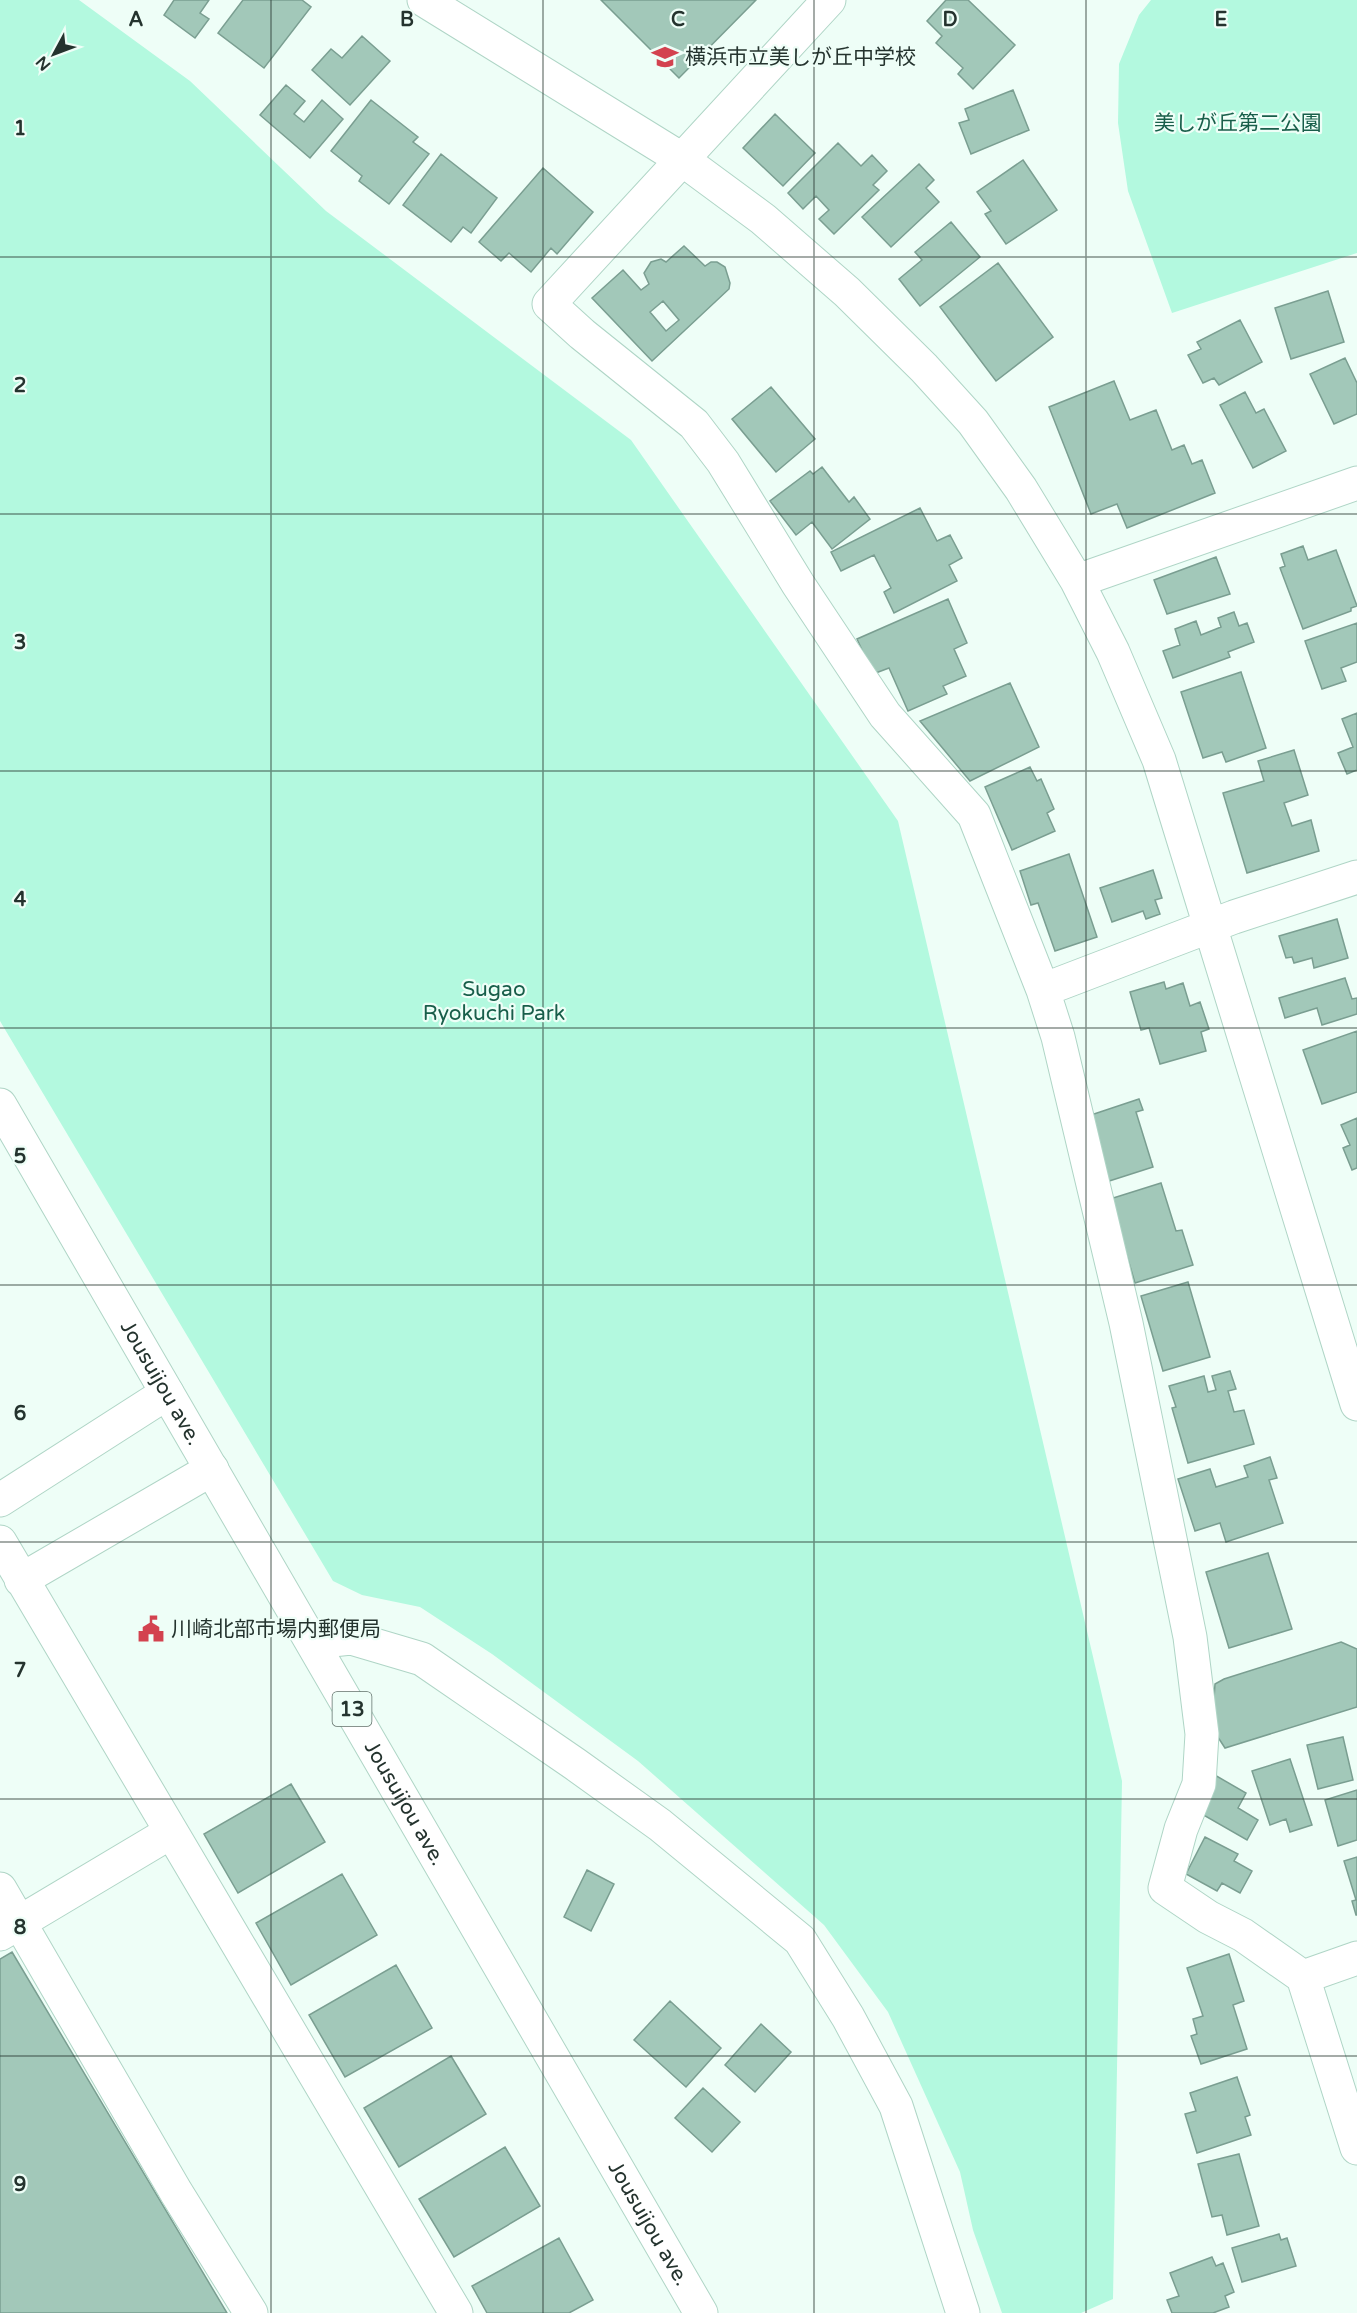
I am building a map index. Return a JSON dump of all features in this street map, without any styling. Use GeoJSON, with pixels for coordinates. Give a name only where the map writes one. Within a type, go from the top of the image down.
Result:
{"type":"FeatureCollection","features":[{"type":"Feature","properties":{"kind":"street"},"geometry":{"type":"LineString","coordinates":[[424,0],[683,160],[763,219],[847,291],[924,368],[973,422],[1021,489],[1077,581],[1113,652],[1159,760],[1210,926],[1349,1346],[1357,1404]]}},
{"type":"Feature","properties":{"kind":"street"},"geometry":{"type":"LineString","coordinates":[[829,0],[549,304],[582,334],[694,424],[723,462],[798,584],[885,716],[974,815],[1043,990],[1059,1037],[1126,1323],[1190,1637],[1202,1734],[1198,1784],[1181,1829],[1165,1888],[1208,1917],[1243,1935],[1303,1977],[1357,2148]]}},
{"type":"Feature","properties":{"kind":"street"},"geometry":{"type":"LineString","coordinates":[[1077,581],[1357,483]]}},
{"type":"Feature","properties":{"kind":"street"},"geometry":{"type":"LineString","coordinates":[[1043,990],[1210,926],[1357,877]]}},
{"type":"Feature","properties":{"kind":"street","name":"Jousuijou ave."},"geometry":{"type":"LineString","coordinates":[[0,1106],[701,2313]]}},
{"type":"Feature","properties":{"kind":"street"},"geometry":{"type":"LineString","coordinates":[[0,1500],[167,1393]]}},
{"type":"Feature","properties":{"kind":"street"},"geometry":{"type":"LineString","coordinates":[[21,1580],[212,1469]]}},
{"type":"Feature","properties":{"kind":"street"},"geometry":{"type":"LineString","coordinates":[[0,1542],[456,2313]]}},
{"type":"Feature","properties":{"kind":"street"},"geometry":{"type":"LineString","coordinates":[[313,1642],[351,1638],[422,1659],[660,1825],[800,1940],[848,2017],[896,2106],[963,2313]]}},
{"type":"Feature","properties":{"kind":"street"},"geometry":{"type":"LineString","coordinates":[[10,1928],[171,1832]]}},
{"type":"Feature","properties":{"kind":"street"},"geometry":{"type":"LineString","coordinates":[[0,1889],[10,1928],[251,2313]]}},
{"type":"Feature","properties":{"kind":"street"},"geometry":{"type":"LineString","coordinates":[[1303,1977],[1357,1958]]}},
{"type":"Feature","properties":{"kind":"green space","name":"Sugao Ryokuchi Park"},"geometry":{"type":"Polygon","coordinates":[[[0,0],[79,0],[190,81],[326,211],[631,440],[898,821],[1122,1781],[1113,2299],[1081,2313],[1002,2313],[973,2230],[960,2172],[888,2012],[824,1925],[638,1761],[492,1654],[420,1607],[362,1595],[333,1581],[0,1021],[0,0]]]}},
{"type":"Feature","properties":{"kind":"green space","name":"美しが丘第二公園"},"geometry":{"type":"Polygon","coordinates":[[[1151,0],[1357,0],[1357,253],[1172,313],[1128,191],[1118,123],[1119,64],[1139,15],[1151,0]]]}},
{"type":"Feature","properties":{"kind":"building"},"geometry":{"type":"Polygon","coordinates":[[[174,0],[209,0],[200,13],[209,19],[195,38],[164,15],[174,0]]]}},
{"type":"Feature","properties":{"kind":"building"},"geometry":{"type":"Polygon","coordinates":[[[243,0],[302,0],[311,7],[264,68],[218,33],[243,0]]]}},
{"type":"Feature","properties":{"kind":"building"},"geometry":{"type":"Polygon","coordinates":[[[601,0],[756,0],[679,78],[601,0]]]}},
{"type":"Feature","properties":{"kind":"building"},"geometry":{"type":"Polygon","coordinates":[[[946,0],[968,0],[1015,45],[973,89],[958,74],[963,68],[936,43],[942,36],[927,21],[946,0]]]}},
{"type":"Feature","properties":{"kind":"building"},"geometry":{"type":"Polygon","coordinates":[[[362,36],[390,61],[350,105],[312,70],[331,49],[342,58],[362,36]]]}},
{"type":"Feature","properties":{"kind":"building"},"geometry":{"type":"Polygon","coordinates":[[[286,85],[305,101],[294,114],[304,122],[322,100],[343,119],[310,158],[260,115],[286,85]]]}},
{"type":"Feature","properties":{"kind":"building"},"geometry":{"type":"Polygon","coordinates":[[[1013,90],[1029,130],[971,154],[959,123],[969,120],[965,109],[1013,90]]]}},
{"type":"Feature","properties":{"kind":"building"},"geometry":{"type":"Polygon","coordinates":[[[371,100],[418,137],[413,142],[429,154],[389,204],[359,181],[362,176],[331,151],[371,100]]]}},
{"type":"Feature","properties":{"kind":"building"},"geometry":{"type":"Polygon","coordinates":[[[775,114],[815,153],[783,186],[743,148],[775,114]]]}},
{"type":"Feature","properties":{"kind":"building"},"geometry":{"type":"Polygon","coordinates":[[[838,143],[861,166],[872,155],[887,171],[873,185],[879,190],[834,234],[819,219],[829,210],[816,196],[803,209],[788,193],[838,143]]]}},
{"type":"Feature","properties":{"kind":"building"},"geometry":{"type":"Polygon","coordinates":[[[441,154],[497,198],[471,233],[463,227],[451,242],[403,205],[441,154]]]}},
{"type":"Feature","properties":{"kind":"building"},"geometry":{"type":"Polygon","coordinates":[[[1023,160],[1057,210],[1006,244],[985,214],[991,211],[977,192],[1023,160]]]}},
{"type":"Feature","properties":{"kind":"building"},"geometry":{"type":"Polygon","coordinates":[[[919,164],[934,180],[926,188],[939,202],[891,247],[862,217],[919,164]]]}},
{"type":"Feature","properties":{"kind":"building"},"geometry":{"type":"Polygon","coordinates":[[[543,168],[593,212],[557,254],[551,248],[531,272],[509,253],[501,261],[479,242],[543,168]]]}},
{"type":"Feature","properties":{"kind":"building"},"geometry":{"type":"Polygon","coordinates":[[[951,222],[980,257],[920,306],[899,279],[922,260],[915,252],[951,222]]]}},
{"type":"Feature","properties":{"kind":"building"},"geometry":{"type":"Polygon","coordinates":[[[684,246],[705,266],[711,262],[717,262],[725,267],[730,283],[729,289],[652,361],[592,298],[623,270],[641,290],[649,284],[644,273],[651,262],[661,259],[666,262],[684,246]],[[663,301],[650,312],[666,331],[679,320],[663,301]]]}},
{"type":"Feature","properties":{"kind":"building"},"geometry":{"type":"Polygon","coordinates":[[[998,263],[1053,337],[996,381],[940,307],[998,263]]]}},
{"type":"Feature","properties":{"kind":"building"},"geometry":{"type":"Polygon","coordinates":[[[1328,291],[1344,342],[1291,359],[1275,308],[1328,291]]]}},
{"type":"Feature","properties":{"kind":"building"},"geometry":{"type":"Polygon","coordinates":[[[1240,320],[1262,362],[1219,385],[1214,378],[1203,383],[1188,355],[1201,349],[1197,342],[1240,320]]]}},
{"type":"Feature","properties":{"kind":"building"},"geometry":{"type":"Polygon","coordinates":[[[1345,358],[1357,383],[1357,414],[1334,424],[1310,374],[1345,358]]]}},
{"type":"Feature","properties":{"kind":"building"},"geometry":{"type":"Polygon","coordinates":[[[1114,381],[1130,420],[1156,410],[1172,450],[1184,445],[1192,464],[1202,460],[1215,493],[1127,528],[1117,504],[1091,514],[1049,407],[1114,381]]]}},
{"type":"Feature","properties":{"kind":"building"},"geometry":{"type":"Polygon","coordinates":[[[771,387],[815,439],[776,472],[732,419],[771,387]]]}},
{"type":"Feature","properties":{"kind":"building"},"geometry":{"type":"Polygon","coordinates":[[[1245,392],[1256,413],[1264,409],[1286,451],[1253,468],[1220,405],[1245,392]]]}},
{"type":"Feature","properties":{"kind":"building"},"geometry":{"type":"Polygon","coordinates":[[[822,467],[849,502],[854,497],[870,519],[832,549],[812,522],[796,535],[770,501],[810,471],[813,474],[822,467]]]}},
{"type":"Feature","properties":{"kind":"building"},"geometry":{"type":"Polygon","coordinates":[[[920,508],[937,541],[950,535],[962,558],[949,565],[957,581],[894,613],[884,592],[891,588],[874,555],[841,571],[831,552],[920,508]]]}},
{"type":"Feature","properties":{"kind":"building"},"geometry":{"type":"Polygon","coordinates":[[[1303,546],[1308,560],[1336,550],[1357,606],[1351,608],[1351,611],[1303,629],[1280,568],[1285,566],[1281,554],[1303,546]]]}},
{"type":"Feature","properties":{"kind":"building"},"geometry":{"type":"Polygon","coordinates":[[[1216,557],[1230,594],[1167,614],[1154,580],[1216,557]]]}},
{"type":"Feature","properties":{"kind":"building"},"geometry":{"type":"Polygon","coordinates":[[[948,599],[967,643],[954,649],[966,676],[943,686],[947,694],[908,711],[889,668],[873,674],[857,639],[948,599]]]}},
{"type":"Feature","properties":{"kind":"building"},"geometry":{"type":"Polygon","coordinates":[[[1234,612],[1239,626],[1247,623],[1254,642],[1228,652],[1230,657],[1173,678],[1163,651],[1180,645],[1175,629],[1196,621],[1201,635],[1221,627],[1218,618],[1234,612]]]}},
{"type":"Feature","properties":{"kind":"building"},"geometry":{"type":"Polygon","coordinates":[[[1357,623],[1357,662],[1341,668],[1346,681],[1322,689],[1305,641],[1357,623]]]}},
{"type":"Feature","properties":{"kind":"building"},"geometry":{"type":"Polygon","coordinates":[[[1241,672],[1266,748],[1226,762],[1222,752],[1203,758],[1181,692],[1241,672]]]}},
{"type":"Feature","properties":{"kind":"building"},"geometry":{"type":"Polygon","coordinates":[[[1010,683],[1039,747],[970,781],[920,721],[1010,683]]]}},
{"type":"Feature","properties":{"kind":"building"},"geometry":{"type":"Polygon","coordinates":[[[1357,713],[1357,770],[1347,774],[1338,753],[1353,747],[1342,719],[1357,713]]]}},
{"type":"Feature","properties":{"kind":"building"},"geometry":{"type":"Polygon","coordinates":[[[1294,750],[1308,795],[1284,803],[1292,826],[1311,820],[1319,851],[1247,873],[1223,793],[1264,781],[1258,761],[1294,750]]]}},
{"type":"Feature","properties":{"kind":"building"},"geometry":{"type":"Polygon","coordinates":[[[1030,767],[1037,781],[1041,779],[1054,809],[1047,813],[1055,831],[1012,850],[985,787],[1030,767]]]}},
{"type":"Feature","properties":{"kind":"building"},"geometry":{"type":"Polygon","coordinates":[[[1069,854],[1097,937],[1055,951],[1038,903],[1031,905],[1020,871],[1069,854]]]}},
{"type":"Feature","properties":{"kind":"building"},"geometry":{"type":"Polygon","coordinates":[[[1153,870],[1162,898],[1155,900],[1160,914],[1146,919],[1143,911],[1112,922],[1100,888],[1153,870]]]}},
{"type":"Feature","properties":{"kind":"building"},"geometry":{"type":"Polygon","coordinates":[[[1337,919],[1348,958],[1314,968],[1312,958],[1294,963],[1292,957],[1286,958],[1279,936],[1337,919]]]}},
{"type":"Feature","properties":{"kind":"building"},"geometry":{"type":"Polygon","coordinates":[[[1345,978],[1352,999],[1357,998],[1357,1014],[1322,1025],[1317,1008],[1285,1018],[1279,998],[1345,978]]]}},
{"type":"Feature","properties":{"kind":"building"},"geometry":{"type":"Polygon","coordinates":[[[1164,982],[1166,989],[1183,983],[1190,1006],[1200,1002],[1209,1029],[1201,1032],[1206,1051],[1160,1064],[1149,1028],[1141,1030],[1130,992],[1164,982]]]}},
{"type":"Feature","properties":{"kind":"building"},"geometry":{"type":"Polygon","coordinates":[[[1357,1031],[1357,1092],[1322,1104],[1303,1050],[1357,1031]]]}},
{"type":"Feature","properties":{"kind":"building"},"geometry":{"type":"Polygon","coordinates":[[[1139,1099],[1143,1110],[1136,1112],[1153,1167],[1103,1183],[1082,1118],[1139,1099]]]}},
{"type":"Feature","properties":{"kind":"building"},"geometry":{"type":"Polygon","coordinates":[[[1357,1118],[1357,1168],[1352,1170],[1343,1148],[1350,1145],[1341,1125],[1357,1118]]]}},
{"type":"Feature","properties":{"kind":"building"},"geometry":{"type":"Polygon","coordinates":[[[1161,1183],[1176,1231],[1182,1230],[1193,1265],[1135,1283],[1110,1199],[1161,1183]]]}},
{"type":"Feature","properties":{"kind":"building"},"geometry":{"type":"Polygon","coordinates":[[[1188,1282],[1210,1357],[1163,1371],[1141,1296],[1188,1282]]]}},
{"type":"Feature","properties":{"kind":"building"},"geometry":{"type":"Polygon","coordinates":[[[1230,1371],[1236,1389],[1228,1391],[1234,1412],[1244,1410],[1254,1444],[1188,1463],[1172,1408],[1176,1407],[1169,1386],[1204,1376],[1208,1392],[1216,1390],[1212,1376],[1230,1371]]]}},
{"type":"Feature","properties":{"kind":"building"},"geometry":{"type":"Polygon","coordinates":[[[1270,1457],[1277,1478],[1269,1480],[1283,1523],[1226,1542],[1220,1523],[1195,1531],[1178,1479],[1210,1469],[1216,1487],[1248,1477],[1244,1466],[1270,1457]]]}},
{"type":"Feature","properties":{"kind":"building"},"geometry":{"type":"Polygon","coordinates":[[[1268,1553],[1292,1629],[1229,1648],[1206,1572],[1268,1553]]]}},
{"type":"Feature","properties":{"kind":"building"},"geometry":{"type":"Polygon","coordinates":[[[1341,1642],[1357,1649],[1357,1707],[1225,1748],[1212,1728],[1215,1684],[1224,1679],[1341,1642]]]}},
{"type":"Feature","properties":{"kind":"building"},"geometry":{"type":"Polygon","coordinates":[[[1343,1737],[1353,1780],[1318,1789],[1307,1745],[1343,1737]]]}},
{"type":"Feature","properties":{"kind":"building"},"geometry":{"type":"Polygon","coordinates":[[[1290,1759],[1312,1825],[1290,1832],[1286,1819],[1270,1825],[1252,1771],[1290,1759]]]}},
{"type":"Feature","properties":{"kind":"building"},"geometry":{"type":"Polygon","coordinates":[[[1213,1774],[1246,1793],[1238,1808],[1258,1820],[1247,1840],[1193,1809],[1213,1774]]]}},
{"type":"Feature","properties":{"kind":"building"},"geometry":{"type":"Polygon","coordinates":[[[291,1784],[325,1842],[238,1893],[204,1834],[291,1784]]]}},
{"type":"Feature","properties":{"kind":"building"},"geometry":{"type":"Polygon","coordinates":[[[1357,1790],[1357,1840],[1338,1846],[1325,1800],[1357,1790]]]}},
{"type":"Feature","properties":{"kind":"building"},"geometry":{"type":"Polygon","coordinates":[[[1205,1837],[1238,1854],[1234,1861],[1252,1871],[1240,1893],[1222,1883],[1217,1891],[1186,1874],[1205,1837]]]}},
{"type":"Feature","properties":{"kind":"building"},"geometry":{"type":"Polygon","coordinates":[[[1357,1857],[1356,1915],[1352,1901],[1356,1900],[1344,1861],[1357,1857]]]}},
{"type":"Feature","properties":{"kind":"building"},"geometry":{"type":"Polygon","coordinates":[[[587,1870],[614,1884],[591,1931],[564,1917],[587,1870]]]}},
{"type":"Feature","properties":{"kind":"building"},"geometry":{"type":"Polygon","coordinates":[[[342,1874],[377,1935],[291,1985],[256,1923],[342,1874]]]}},
{"type":"Feature","properties":{"kind":"building"},"geometry":{"type":"Polygon","coordinates":[[[12,1952],[227,2313],[0,2313],[0,1959],[12,1952]]]}},
{"type":"Feature","properties":{"kind":"building"},"geometry":{"type":"Polygon","coordinates":[[[1229,1954],[1244,2001],[1233,2005],[1247,2049],[1201,2064],[1191,2036],[1197,2034],[1193,2019],[1203,2016],[1187,1968],[1229,1954]]]}},
{"type":"Feature","properties":{"kind":"building"},"geometry":{"type":"Polygon","coordinates":[[[396,1965],[432,2028],[345,2077],[309,2015],[396,1965]]]}},
{"type":"Feature","properties":{"kind":"building"},"geometry":{"type":"Polygon","coordinates":[[[670,2001],[721,2048],[686,2087],[634,2040],[670,2001]]]}},
{"type":"Feature","properties":{"kind":"building"},"geometry":{"type":"Polygon","coordinates":[[[761,2024],[791,2052],[755,2092],[725,2065],[761,2024]]]}},
{"type":"Feature","properties":{"kind":"building"},"geometry":{"type":"Polygon","coordinates":[[[451,2056],[486,2114],[399,2167],[364,2108],[451,2056]]]}},
{"type":"Feature","properties":{"kind":"building"},"geometry":{"type":"Polygon","coordinates":[[[1237,2077],[1250,2115],[1245,2117],[1251,2135],[1197,2153],[1185,2114],[1196,2111],[1190,2093],[1237,2077]]]}},
{"type":"Feature","properties":{"kind":"building"},"geometry":{"type":"Polygon","coordinates":[[[703,2088],[740,2122],[712,2152],[675,2118],[703,2088]]]}},
{"type":"Feature","properties":{"kind":"building"},"geometry":{"type":"Polygon","coordinates":[[[505,2147],[540,2206],[454,2257],[419,2199],[505,2147]]]}},
{"type":"Feature","properties":{"kind":"building"},"geometry":{"type":"Polygon","coordinates":[[[1239,2154],[1259,2226],[1227,2235],[1222,2215],[1212,2217],[1198,2164],[1239,2154]]]}},
{"type":"Feature","properties":{"kind":"building"},"geometry":{"type":"Polygon","coordinates":[[[1279,2234],[1281,2240],[1287,2238],[1296,2266],[1242,2282],[1232,2248],[1279,2234]]]}},
{"type":"Feature","properties":{"kind":"building"},"geometry":{"type":"Polygon","coordinates":[[[559,2238],[593,2300],[569,2313],[487,2313],[472,2286],[559,2238]]]}},
{"type":"Feature","properties":{"kind":"building"},"geometry":{"type":"Polygon","coordinates":[[[1212,2257],[1216,2266],[1223,2263],[1234,2292],[1225,2296],[1229,2307],[1213,2313],[1172,2313],[1167,2300],[1179,2296],[1170,2273],[1212,2257]]]}},
{"type":"Feature","properties":{"kind":"place","name":"横浜市立美しが丘中学校"},"geometry":{"type":"Point","coordinates":[665,57]}},
{"type":"Feature","properties":{"kind":"place","name":"川崎北部市場内郵便局"},"geometry":{"type":"Point","coordinates":[151,1629]}}]}
